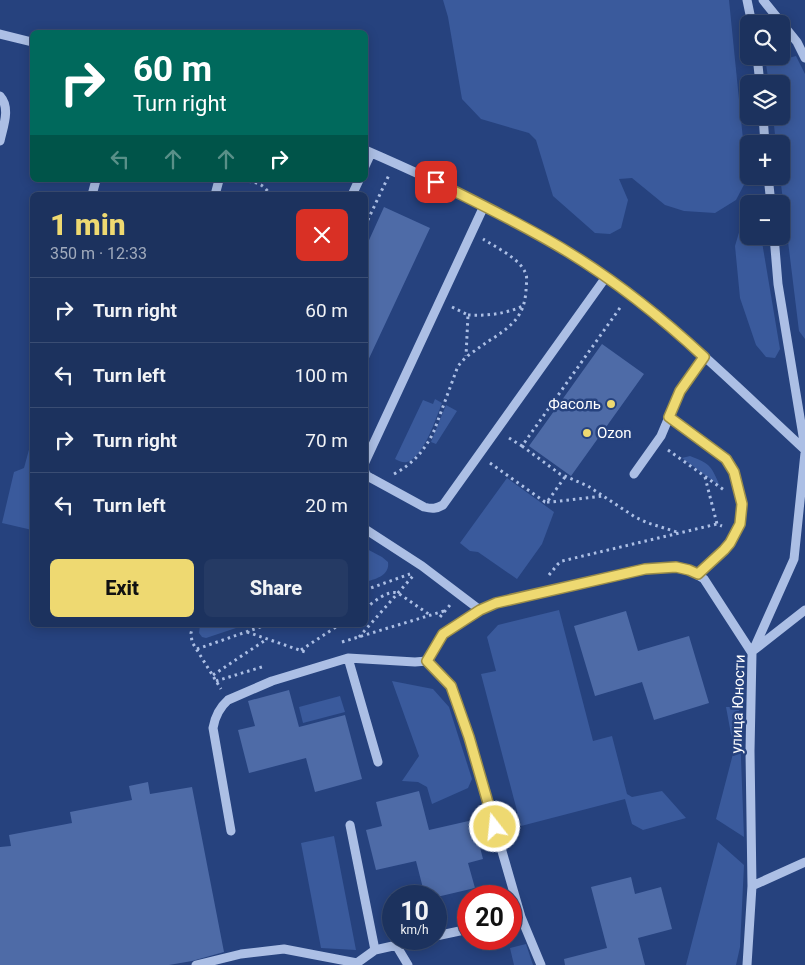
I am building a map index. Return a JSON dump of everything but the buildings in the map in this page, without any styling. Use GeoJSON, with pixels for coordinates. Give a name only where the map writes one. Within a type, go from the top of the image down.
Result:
{"type":"FeatureCollection","features":[{"type":"Feature","properties":{"kind":"street"},"geometry":{"type":"LineString","coordinates":[[747,0],[750,15]]}},
{"type":"Feature","properties":{"kind":"street"},"geometry":{"type":"LineString","coordinates":[[763,0],[797,42],[805,58]]}},
{"type":"Feature","properties":{"kind":"street"},"geometry":{"type":"LineString","coordinates":[[0,34],[30,42]]}},
{"type":"Feature","properties":{"kind":"street"},"geometry":{"type":"LineString","coordinates":[[0,96],[6,106],[0,140]]}},
{"type":"Feature","properties":{"kind":"street"},"geometry":{"type":"LineString","coordinates":[[368,152],[436,182],[484,206],[567,252],[606,277],[661,319],[805,450]]}},
{"type":"Feature","properties":{"kind":"street"},"geometry":{"type":"LineString","coordinates":[[368,456],[484,206]]}},
{"type":"Feature","properties":{"kind":"street","name":"улица Юности"},"geometry":{"type":"LineString","coordinates":[[747,965],[752,886],[750,742],[752,652],[794,559],[805,450],[778,284],[775,245]]}},
{"type":"Feature","properties":{"kind":"street"},"geometry":{"type":"LineString","coordinates":[[368,476],[424,507],[432,509],[443,505],[606,277]]}},
{"type":"Feature","properties":{"kind":"street"},"geometry":{"type":"LineString","coordinates":[[634,474],[657,442],[680,391],[704,357]]}},
{"type":"Feature","properties":{"kind":"street"},"geometry":{"type":"LineString","coordinates":[[669,417],[726,459],[734,472],[742,504],[741,518],[737,531],[730,543],[698,574]]}},
{"type":"Feature","properties":{"kind":"street"},"geometry":{"type":"LineString","coordinates":[[368,531],[422,566],[480,610]]}},
{"type":"Feature","properties":{"kind":"street"},"geometry":{"type":"LineString","coordinates":[[427,661],[443,634],[480,610],[496,603],[645,569],[676,567],[698,574],[716,596],[752,652],[805,610]]}},
{"type":"Feature","properties":{"kind":"street"},"geometry":{"type":"LineString","coordinates":[[231,831],[213,728],[218,711],[228,700],[272,681],[348,658],[427,661]]}},
{"type":"Feature","properties":{"kind":"street"},"geometry":{"type":"LineString","coordinates":[[348,658],[378,762]]}},
{"type":"Feature","properties":{"kind":"street"},"geometry":{"type":"LineString","coordinates":[[427,661],[451,686],[469,737],[513,885]]}},
{"type":"Feature","properties":{"kind":"street"},"geometry":{"type":"LineString","coordinates":[[350,825],[375,950]]}},
{"type":"Feature","properties":{"kind":"street"},"geometry":{"type":"LineString","coordinates":[[752,886],[805,862]]}},
{"type":"Feature","properties":{"kind":"street"},"geometry":{"type":"LineString","coordinates":[[522,916],[541,965]]}},
{"type":"Feature","properties":{"kind":"street"},"geometry":{"type":"LineString","coordinates":[[196,965],[241,954],[284,949],[358,963],[375,950],[382,948]]}},
{"type":"Feature","properties":{"kind":"street"},"geometry":{"type":"LineString","coordinates":[[399,950],[408,965]]}},
{"type":"Feature","properties":{"kind":"path"},"geometry":{"type":"LineString","coordinates":[[368,220],[394,164]]}},
{"type":"Feature","properties":{"kind":"path"},"geometry":{"type":"LineString","coordinates":[[250,182],[262,185],[268,192]]}},
{"type":"Feature","properties":{"kind":"path"},"geometry":{"type":"LineString","coordinates":[[378,482],[409,465],[425,448],[434,431],[458,366],[466,357],[508,328],[518,318],[523,306],[525,272],[509,255],[471,232]]}},
{"type":"Feature","properties":{"kind":"path"},"geometry":{"type":"LineString","coordinates":[[522,446],[630,294]]}},
{"type":"Feature","properties":{"kind":"path"},"geometry":{"type":"LineString","coordinates":[[440,302],[468,315],[487,316],[523,306]]}},
{"type":"Feature","properties":{"kind":"path"},"geometry":{"type":"LineString","coordinates":[[466,357],[468,315]]}},
{"type":"Feature","properties":{"kind":"path"},"geometry":{"type":"LineString","coordinates":[[497,429],[565,477],[588,486],[641,520],[680,533]]}},
{"type":"Feature","properties":{"kind":"path"},"geometry":{"type":"LineString","coordinates":[[657,442],[742,504]]}},
{"type":"Feature","properties":{"kind":"path"},"geometry":{"type":"LineString","coordinates":[[478,455],[543,501],[552,502],[604,496]]}},
{"type":"Feature","properties":{"kind":"path"},"geometry":{"type":"LineString","coordinates":[[547,502],[565,477]]}},
{"type":"Feature","properties":{"kind":"path"},"geometry":{"type":"LineString","coordinates":[[704,477],[717,524]]}},
{"type":"Feature","properties":{"kind":"path"},"geometry":{"type":"LineString","coordinates":[[546,578],[562,561],[717,524],[737,531]]}},
{"type":"Feature","properties":{"kind":"path"},"geometry":{"type":"LineString","coordinates":[[368,589],[418,572],[368,627]]}},
{"type":"Feature","properties":{"kind":"path"},"geometry":{"type":"LineString","coordinates":[[368,606],[388,593],[393,592],[398,593],[430,615]]}},
{"type":"Feature","properties":{"kind":"path"},"geometry":{"type":"LineString","coordinates":[[439,618],[450,605],[464,597]]}},
{"type":"Feature","properties":{"kind":"path"},"geometry":{"type":"LineString","coordinates":[[192,627],[192,642],[228,700]]}},
{"type":"Feature","properties":{"kind":"path"},"geometry":{"type":"LineString","coordinates":[[197,649],[261,627]]}},
{"type":"Feature","properties":{"kind":"path"},"geometry":{"type":"LineString","coordinates":[[300,650],[336,627]]}},
{"type":"Feature","properties":{"kind":"path"},"geometry":{"type":"LineString","coordinates":[[359,637],[368,627]]}},
{"type":"Feature","properties":{"kind":"path"},"geometry":{"type":"LineString","coordinates":[[247,632],[308,653]]}},
{"type":"Feature","properties":{"kind":"path"},"geometry":{"type":"LineString","coordinates":[[213,675],[267,639]]}},
{"type":"Feature","properties":{"kind":"shaded area"},"geometry":{"type":"Polygon","coordinates":[[[443,0],[729,0],[740,125],[742,125],[743,135],[740,135],[740,185],[744,185],[736,200],[715,213],[684,211],[665,205],[632,178],[619,179],[628,200],[621,228],[610,234],[595,233],[553,196],[536,140],[529,133],[481,119],[462,99],[448,17],[443,0]]]}},
{"type":"Feature","properties":{"kind":"shaded area"},"geometry":{"type":"Polygon","coordinates":[[[796,56],[805,74],[805,339],[799,331],[788,245],[790,245],[790,195],[782,195],[781,185],[790,185],[790,135],[775,135],[774,125],[790,125],[790,75],[768,75],[766,65],[790,65],[790,58],[796,56]]]}},
{"type":"Feature","properties":{"kind":"shaded area"},"geometry":{"type":"Polygon","coordinates":[[[740,229],[740,245],[763,245],[780,349],[775,358],[766,357],[756,345],[740,298],[735,246],[740,229]]]}},
{"type":"Feature","properties":{"kind":"shaded area"},"geometry":{"type":"Polygon","coordinates":[[[435,399],[442,403],[433,427],[419,453],[407,462],[395,459],[423,400],[433,404],[435,399]]]}},
{"type":"Feature","properties":{"kind":"shaded area"},"geometry":{"type":"Polygon","coordinates":[[[446,405],[457,411],[436,444],[431,442],[446,405]]]}},
{"type":"Feature","properties":{"kind":"shaded area"},"geometry":{"type":"Polygon","coordinates":[[[30,446],[30,530],[2,523],[14,472],[24,468],[30,446]]]}},
{"type":"Feature","properties":{"kind":"shaded area"},"geometry":{"type":"Polygon","coordinates":[[[690,456],[702,461],[709,467],[720,486],[682,458],[690,456]]]}},
{"type":"Feature","properties":{"kind":"shaded area"},"geometry":{"type":"Polygon","coordinates":[[[507,478],[554,512],[542,544],[517,579],[478,552],[470,551],[460,543],[507,478]]]}},
{"type":"Feature","properties":{"kind":"shaded area"},"geometry":{"type":"Polygon","coordinates":[[[368,550],[388,562],[387,571],[377,578],[368,581],[368,550]]]}},
{"type":"Feature","properties":{"kind":"shaded area"},"geometry":{"type":"Polygon","coordinates":[[[559,610],[593,741],[612,736],[627,794],[632,797],[662,791],[686,818],[643,830],[632,824],[625,799],[521,826],[481,674],[496,671],[487,637],[498,625],[559,610]]]}},
{"type":"Feature","properties":{"kind":"shaded area"},"geometry":{"type":"Polygon","coordinates":[[[200,627],[239,627],[206,638],[202,637],[199,633],[200,627]]]}},
{"type":"Feature","properties":{"kind":"shaded area"},"geometry":{"type":"Polygon","coordinates":[[[392,681],[433,689],[449,707],[472,779],[468,788],[432,804],[427,787],[418,782],[402,781],[419,756],[392,681]]]}},
{"type":"Feature","properties":{"kind":"shaded area"},"geometry":{"type":"Polygon","coordinates":[[[340,696],[345,712],[303,723],[299,707],[340,696]]]}},
{"type":"Feature","properties":{"kind":"shaded area"},"geometry":{"type":"Polygon","coordinates":[[[726,707],[739,707],[744,837],[716,819],[734,750],[726,707]]]}},
{"type":"Feature","properties":{"kind":"shaded area"},"geometry":{"type":"Polygon","coordinates":[[[334,836],[356,950],[321,948],[301,843],[334,836]]]}},
{"type":"Feature","properties":{"kind":"shaded area"},"geometry":{"type":"Polygon","coordinates":[[[718,842],[744,865],[740,947],[736,965],[686,965],[718,842]]]}},
{"type":"Feature","properties":{"kind":"shaded area"},"geometry":{"type":"Polygon","coordinates":[[[526,944],[533,965],[514,965],[510,950],[522,950],[522,945],[526,944]]]}},
{"type":"Feature","properties":{"kind":"place","name":"Фасоль"},"geometry":{"type":"Point","coordinates":[611,404]}},
{"type":"Feature","properties":{"kind":"place","name":"Ozon"},"geometry":{"type":"Point","coordinates":[587,433]}},
{"type":"Feature","properties":{"kind":"route"},"geometry":{"type":"LineString","coordinates":[[436,182],[527,229],[606,277],[680,334],[704,357],[680,391],[669,417],[726,459],[734,472],[742,504],[740,524],[730,543],[698,574],[676,567],[645,569],[496,603],[480,610],[443,634],[427,661],[451,686],[469,737],[495,827]]}}]}
